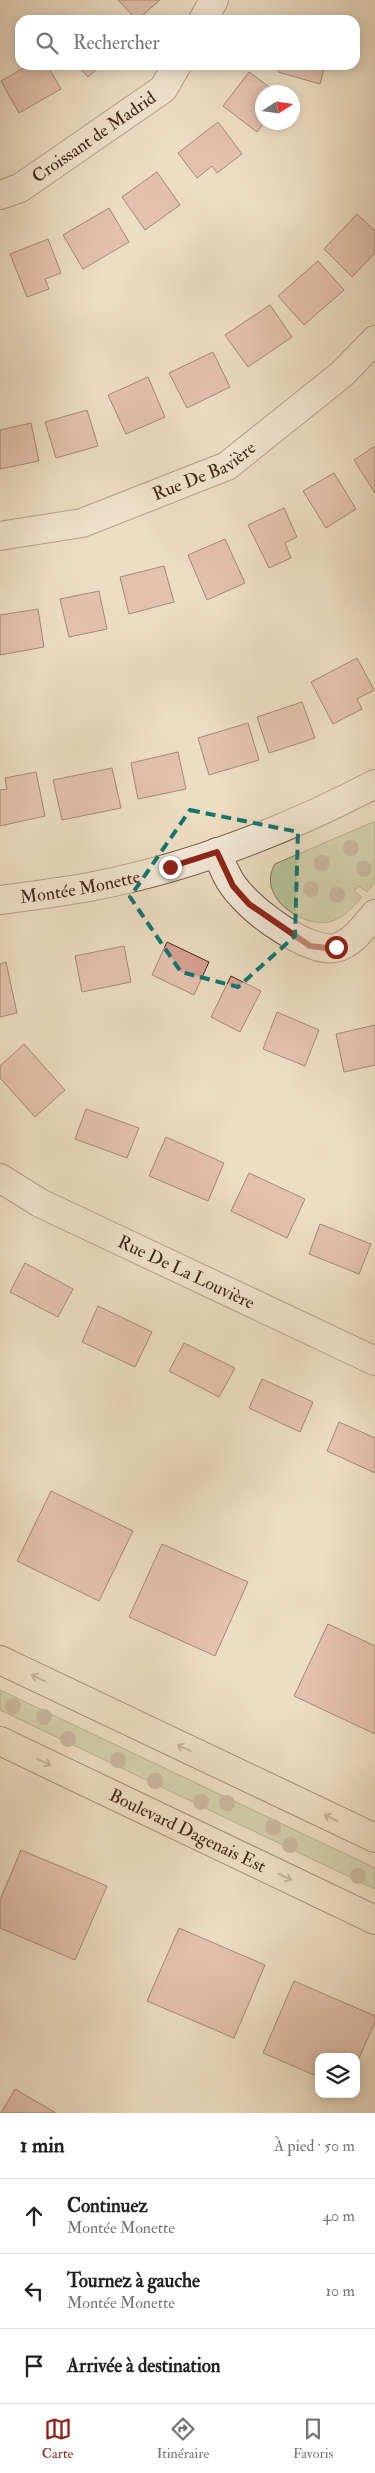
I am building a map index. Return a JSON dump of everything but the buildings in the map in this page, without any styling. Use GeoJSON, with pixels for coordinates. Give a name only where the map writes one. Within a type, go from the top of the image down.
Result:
{"type":"FeatureCollection","features":[{"type":"Feature","properties":{"kind":"main road"},"geometry":{"type":"LineString","coordinates":[[0,1660],[375,1838]]}},
{"type":"Feature","properties":{"kind":"main road","name":"Boulevard Dagenais Est"},"geometry":{"type":"LineString","coordinates":[[0,1741],[375,1920]]}},
{"type":"Feature","properties":{"kind":"street"},"geometry":{"type":"LineString","coordinates":[[206,15],[214,0]]}},
{"type":"Feature","properties":{"kind":"street","name":"Croissant de Madrid"},"geometry":{"type":"LineString","coordinates":[[0,195],[20,188],[163,89],[174,70]]}},
{"type":"Feature","properties":{"kind":"street","name":"Rue De Bavière"},"geometry":{"type":"LineString","coordinates":[[0,536],[82,523],[227,466],[342,374],[375,340]]}},
{"type":"Feature","properties":{"kind":"street","name":"Montée Monette"},"geometry":{"type":"LineString","coordinates":[[0,900],[96,886],[217,852],[286,827],[375,784]]}},
{"type":"Feature","properties":{"kind":"street"},"geometry":{"type":"LineString","coordinates":[[217,852],[224,871],[241,896],[265,916],[310,946],[327,948],[344,944],[352,940],[375,914]]}},
{"type":"Feature","properties":{"kind":"street","name":"Rue De La Louvière"},"geometry":{"type":"LineString","coordinates":[[0,1178],[40,1203],[375,1361]]}},
{"type":"Feature","properties":{"kind":"highlighted area"},"geometry":{"type":"Polygon","coordinates":[[[190,810],[298,832],[295,936],[238,987],[181,972],[130,897],[190,810]]]}},
{"type":"Feature","properties":{"kind":"green space"},"geometry":{"type":"Polygon","coordinates":[[[375,822],[375,882],[367,892],[359,886],[354,891],[362,897],[347,912],[328,922],[306,920],[284,907],[276,898],[271,887],[271,876],[275,864],[375,822]]]}},
{"type":"Feature","properties":{"kind":"green space"},"geometry":{"type":"Polygon","coordinates":[[[0,1690],[375,1868],[375,1889],[0,1710],[0,1690]]]}},
{"type":"Feature","properties":{"kind":"route"},"geometry":{"type":"LineString","coordinates":[[170,867],[217,852],[224,871],[233,886],[249,904],[310,946],[319,948],[336,947]]}}]}
